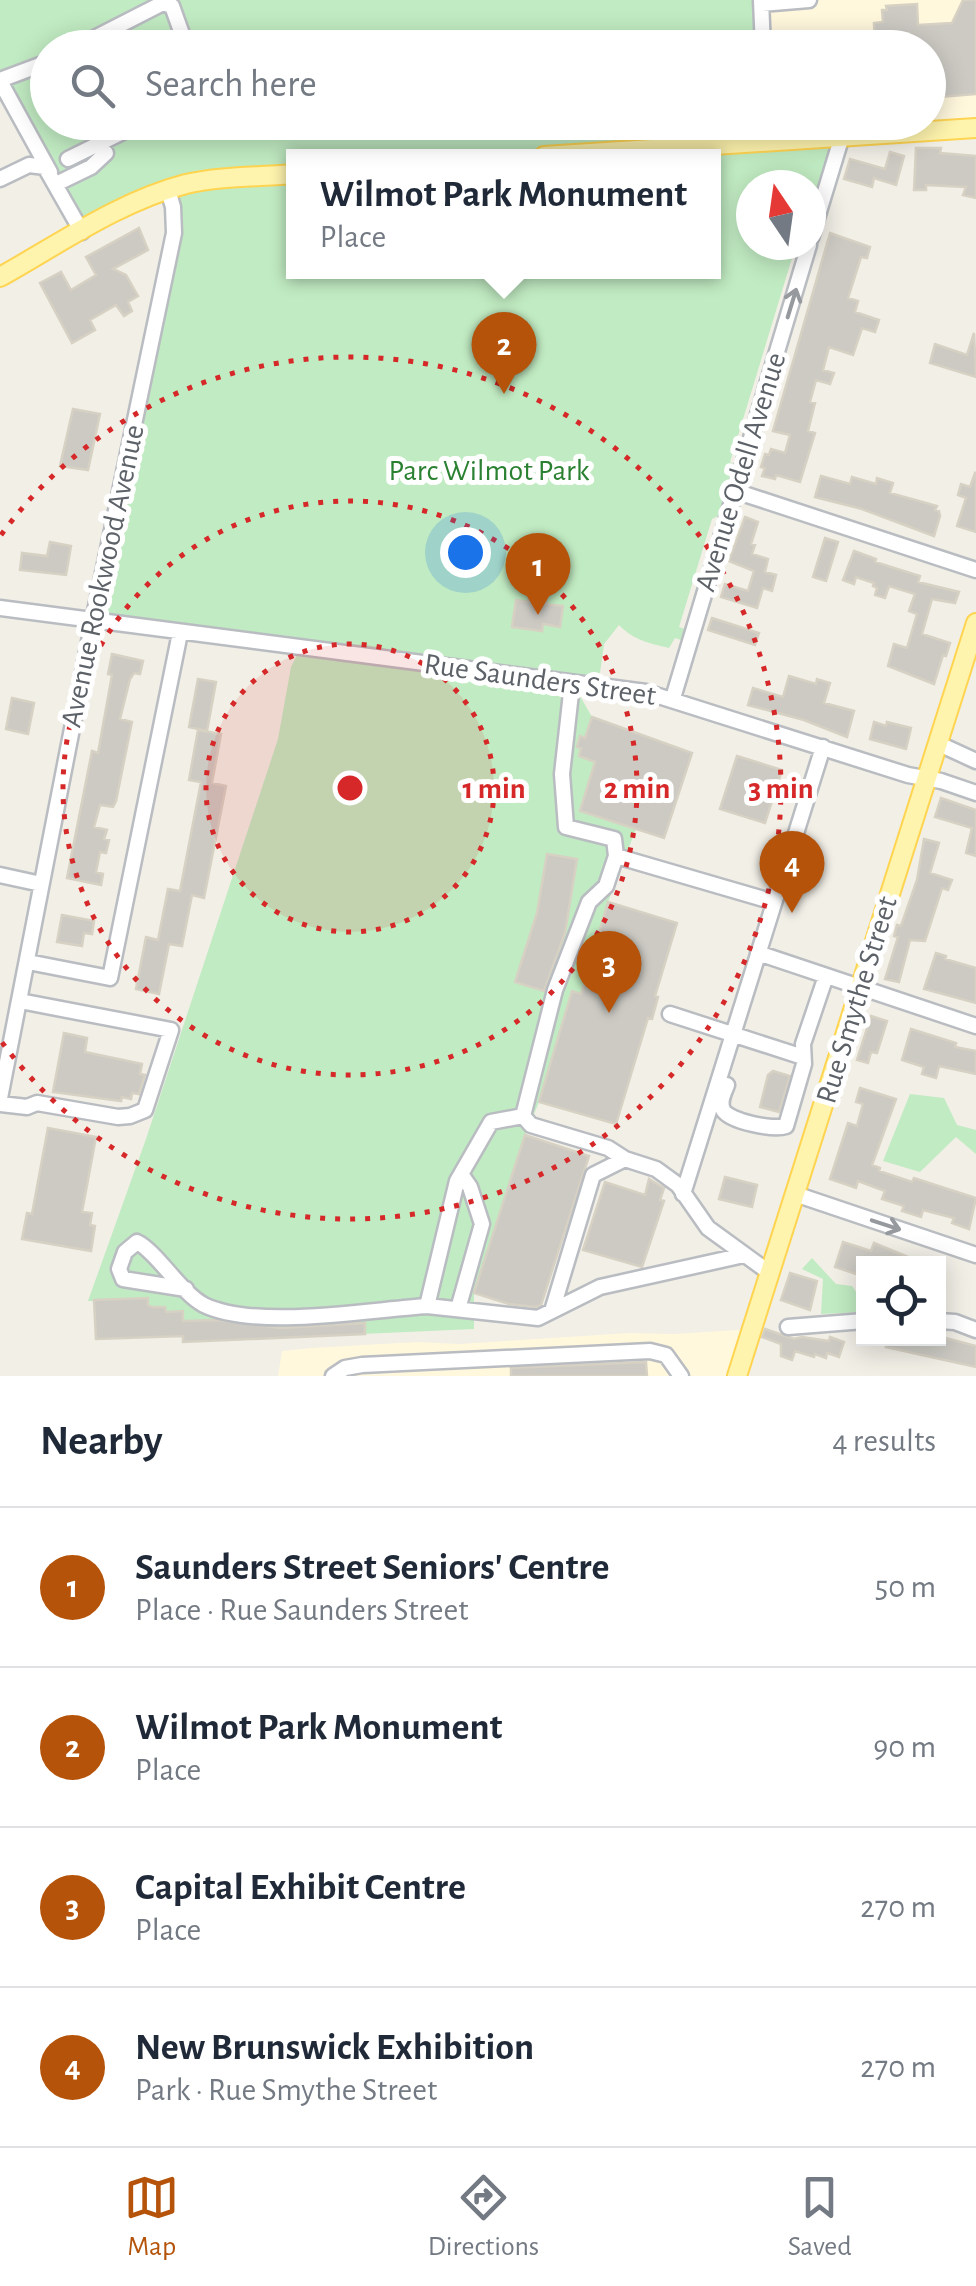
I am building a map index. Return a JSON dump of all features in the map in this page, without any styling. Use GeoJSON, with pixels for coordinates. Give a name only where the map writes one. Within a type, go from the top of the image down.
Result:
{"type":"FeatureCollection","features":[{"type":"Feature","properties":{"kind":"main road"},"geometry":{"type":"LineString","coordinates":[[946,130],[976,128]]}},
{"type":"Feature","properties":{"kind":"main road"},"geometry":{"type":"LineString","coordinates":[[609,149],[693,140]]}},
{"type":"Feature","properties":{"kind":"main road"},"geometry":{"type":"LineString","coordinates":[[0,277],[130,205],[168,190],[201,181],[286,175]]}},
{"type":"Feature","properties":{"kind":"main road","name":"Rue Smythe Street"},"geometry":{"type":"LineString","coordinates":[[737,1376],[976,623]]}},
{"type":"Feature","properties":{"kind":"street"},"geometry":{"type":"LineString","coordinates":[[145,0],[172,6],[181,30]]}},
{"type":"Feature","properties":{"kind":"street"},"geometry":{"type":"LineString","coordinates":[[763,30],[761,2],[809,0]]}},
{"type":"Feature","properties":{"kind":"street"},"geometry":{"type":"LineString","coordinates":[[110,30],[164,3]]}},
{"type":"Feature","properties":{"kind":"street"},"geometry":{"type":"LineString","coordinates":[[30,69],[0,81],[4,98],[82,232]]}},
{"type":"Feature","properties":{"kind":"street"},"geometry":{"type":"LineString","coordinates":[[68,160],[107,140]]}},
{"type":"Feature","properties":{"kind":"street","name":"Avenue Odell Avenue"},"geometry":{"type":"LineString","coordinates":[[826,188],[841,140]]}},
{"type":"Feature","properties":{"kind":"street"},"geometry":{"type":"LineString","coordinates":[[53,178],[91,167],[106,153]]}},
{"type":"Feature","properties":{"kind":"street"},"geometry":{"type":"LineString","coordinates":[[0,179],[37,164],[53,178]]}},
{"type":"Feature","properties":{"kind":"street","name":"Avenue Rookwood Avenue"},"geometry":{"type":"LineString","coordinates":[[0,1101],[93,621],[174,232],[168,190]]}},
{"type":"Feature","properties":{"kind":"street","name":"Avenue Odell Avenue"},"geometry":{"type":"LineString","coordinates":[[672,698],[805,260]]}},
{"type":"Feature","properties":{"kind":"street"},"geometry":{"type":"LineString","coordinates":[[735,491],[976,570]]}},
{"type":"Feature","properties":{"kind":"street","name":"Rue Saunders Street"},"geometry":{"type":"LineString","coordinates":[[0,608],[672,698],[976,793]]}},
{"type":"Feature","properties":{"kind":"street"},"geometry":{"type":"LineString","coordinates":[[28,962],[110,978],[180,632]]}},
{"type":"Feature","properties":{"kind":"street"},"geometry":{"type":"LineString","coordinates":[[522,1116],[554,990],[590,902],[606,886],[616,856],[614,839],[566,827],[562,774],[572,684]]}},
{"type":"Feature","properties":{"kind":"street"},"geometry":{"type":"LineString","coordinates":[[937,743],[976,761]]}},
{"type":"Feature","properties":{"kind":"street"},"geometry":{"type":"LineString","coordinates":[[683,1194],[822,747]]}},
{"type":"Feature","properties":{"kind":"street"},"geometry":{"type":"LineString","coordinates":[[616,856],[774,902]]}},
{"type":"Feature","properties":{"kind":"street"},"geometry":{"type":"LineString","coordinates":[[0,875],[41,884]]}},
{"type":"Feature","properties":{"kind":"street"},"geometry":{"type":"LineString","coordinates":[[758,953],[976,1026]]}},
{"type":"Feature","properties":{"kind":"street"},"geometry":{"type":"LineString","coordinates":[[733,1034],[734,1062],[722,1101],[724,1111],[772,1128],[786,1126],[804,1058],[804,1044],[826,976]]}},
{"type":"Feature","properties":{"kind":"street"},"geometry":{"type":"LineString","coordinates":[[0,1101],[26,1107],[37,1102],[130,1116],[145,1110],[171,1030],[20,1001]]}},
{"type":"Feature","properties":{"kind":"street"},"geometry":{"type":"LineString","coordinates":[[670,1014],[804,1058]]}},
{"type":"Feature","properties":{"kind":"street"},"geometry":{"type":"LineString","coordinates":[[522,1116],[531,1125],[608,1148],[625,1159],[656,1169],[678,1185],[708,1228],[770,1273]]}},
{"type":"Feature","properties":{"kind":"street"},"geometry":{"type":"LineString","coordinates":[[427,1306],[461,1174],[490,1122],[522,1116]]}},
{"type":"Feature","properties":{"kind":"street"},"geometry":{"type":"LineString","coordinates":[[696,1153],[712,1130],[738,1119]]}},
{"type":"Feature","properties":{"kind":"street"},"geometry":{"type":"LineString","coordinates":[[552,1311],[594,1175],[625,1159]]}},
{"type":"Feature","properties":{"kind":"street"},"geometry":{"type":"LineString","coordinates":[[458,1310],[482,1224],[470,1187],[461,1174]]}},
{"type":"Feature","properties":{"kind":"street"},"geometry":{"type":"LineString","coordinates":[[795,1194],[976,1255]]}},
{"type":"Feature","properties":{"kind":"street"},"geometry":{"type":"LineString","coordinates":[[186,1289],[123,1279],[118,1269],[125,1252],[137,1242],[144,1245],[160,1267],[186,1289],[203,1304],[259,1318],[427,1306],[538,1318],[600,1286],[744,1255]]}},
{"type":"Feature","properties":{"kind":"street"},"geometry":{"type":"LineString","coordinates":[[788,1327],[856,1321]]}},
{"type":"Feature","properties":{"kind":"street"},"geometry":{"type":"LineString","coordinates":[[946,1321],[976,1330]]}},
{"type":"Feature","properties":{"kind":"street"},"geometry":{"type":"LineString","coordinates":[[334,1376],[345,1368],[362,1365],[650,1352],[666,1355],[681,1376]]}},
{"type":"Feature","properties":{"kind":"shaded area"},"geometry":{"type":"Polygon","coordinates":[[[761,0],[976,0],[976,128],[946,130],[946,30],[762,30],[761,0]]]}},
{"type":"Feature","properties":{"kind":"shaded area"},"geometry":{"type":"Polygon","coordinates":[[[752,1329],[737,1376],[278,1376],[282,1351],[311,1348],[752,1329]]]}},
{"type":"Feature","properties":{"kind":"green space"},"geometry":{"type":"Polygon","coordinates":[[[0,0],[761,0],[762,30],[30,30],[30,136],[0,81],[0,0]]]}},
{"type":"Feature","properties":{"kind":"green space","name":"Parc Wilmot Park"},"geometry":{"type":"Polygon","coordinates":[[[32,140],[841,140],[826,186],[826,170],[736,170],[736,260],[791,260],[730,462],[737,466],[723,513],[712,519],[679,627],[693,632],[690,643],[675,638],[669,648],[636,638],[619,625],[604,644],[598,687],[573,684],[592,717],[585,738],[580,737],[577,746],[581,748],[579,756],[595,762],[580,810],[636,829],[608,902],[581,994],[572,992],[474,1293],[474,1329],[183,1342],[182,1336],[96,1339],[94,1301],[88,1301],[146,1139],[278,739],[291,667],[300,649],[93,621],[174,233],[170,197],[82,232],[32,140]]]}},
{"type":"Feature","properties":{"kind":"green space"},"geometry":{"type":"Polygon","coordinates":[[[910,1094],[944,1098],[957,1125],[976,1130],[976,1154],[956,1137],[920,1172],[883,1161],[910,1094]]]}},
{"type":"Feature","properties":{"kind":"green space"},"geometry":{"type":"Polygon","coordinates":[[[812,1258],[836,1284],[852,1286],[856,1292],[856,1312],[821,1314],[823,1279],[802,1269],[812,1258]]]}},
{"type":"Feature","properties":{"kind":"building"},"geometry":{"type":"Polygon","coordinates":[[[963,0],[976,0],[976,94],[946,96],[946,30],[874,30],[874,23],[883,22],[882,10],[887,10],[886,6],[917,4],[918,25],[952,23],[963,0]]]}},
{"type":"Feature","properties":{"kind":"building"},"geometry":{"type":"Polygon","coordinates":[[[916,148],[941,148],[940,153],[976,156],[976,198],[963,195],[966,187],[926,185],[926,190],[914,190],[916,148]]]}},
{"type":"Feature","properties":{"kind":"building"},"geometry":{"type":"Polygon","coordinates":[[[890,152],[904,156],[896,185],[874,178],[872,187],[844,179],[850,159],[885,169],[890,152]]]}},
{"type":"Feature","properties":{"kind":"building"},"geometry":{"type":"Polygon","coordinates":[[[139,228],[148,250],[113,269],[126,275],[138,296],[128,302],[132,311],[124,316],[116,305],[90,320],[95,330],[72,343],[40,283],[61,272],[71,290],[96,275],[86,257],[139,228]]]}},
{"type":"Feature","properties":{"kind":"building"},"geometry":{"type":"Polygon","coordinates":[[[830,233],[870,247],[867,258],[861,257],[848,298],[858,301],[855,312],[879,320],[875,332],[862,328],[853,355],[829,347],[823,370],[834,373],[830,384],[816,380],[808,431],[815,433],[800,482],[776,475],[775,479],[762,476],[765,454],[769,455],[771,449],[785,453],[790,435],[773,431],[822,260],[826,260],[830,233]]]}},
{"type":"Feature","properties":{"kind":"building"},"geometry":{"type":"Polygon","coordinates":[[[974,333],[976,377],[930,363],[935,344],[967,355],[974,333]]]}},
{"type":"Feature","properties":{"kind":"building"},"geometry":{"type":"Polygon","coordinates":[[[73,409],[100,414],[88,470],[60,466],[73,409]]]}},
{"type":"Feature","properties":{"kind":"building"},"geometry":{"type":"Polygon","coordinates":[[[975,473],[976,532],[957,526],[966,498],[958,495],[961,484],[970,487],[975,473]]]}},
{"type":"Feature","properties":{"kind":"building"},"geometry":{"type":"Polygon","coordinates":[[[821,476],[850,484],[852,477],[876,484],[877,478],[893,483],[890,493],[937,506],[935,510],[940,516],[934,536],[862,509],[815,497],[821,476]]]}},
{"type":"Feature","properties":{"kind":"building"},"geometry":{"type":"Polygon","coordinates":[[[745,517],[758,522],[752,554],[768,559],[765,572],[776,575],[772,591],[763,588],[757,608],[721,597],[725,584],[748,591],[754,571],[729,561],[745,517]]]}},
{"type":"Feature","properties":{"kind":"building"},"geometry":{"type":"Polygon","coordinates":[[[825,538],[838,542],[826,581],[813,577],[825,538]]]}},
{"type":"Feature","properties":{"kind":"building"},"geometry":{"type":"Polygon","coordinates":[[[50,542],[71,546],[66,575],[20,570],[22,553],[47,556],[50,542]]]}},
{"type":"Feature","properties":{"kind":"building"},"geometry":{"type":"Polygon","coordinates":[[[854,551],[920,576],[918,582],[959,592],[955,603],[932,599],[922,634],[950,643],[934,684],[888,666],[894,644],[907,648],[917,614],[909,611],[915,594],[889,586],[885,598],[875,595],[874,583],[856,577],[854,584],[843,580],[854,551]]]}},
{"type":"Feature","properties":{"kind":"building"},"geometry":{"type":"Polygon","coordinates":[[[531,586],[548,589],[546,604],[563,606],[560,627],[543,624],[542,631],[512,627],[516,600],[528,602],[531,586]]]}},
{"type":"Feature","properties":{"kind":"building"},"geometry":{"type":"Polygon","coordinates":[[[712,618],[759,633],[755,645],[708,630],[712,618]]]}},
{"type":"Feature","properties":{"kind":"building"},"geometry":{"type":"Polygon","coordinates":[[[112,654],[143,661],[140,674],[134,673],[130,679],[120,719],[132,722],[116,801],[113,807],[100,805],[94,827],[107,830],[104,839],[109,840],[106,853],[100,852],[96,872],[103,874],[101,885],[67,878],[92,751],[98,753],[112,654]]]}},
{"type":"Feature","properties":{"kind":"building"},"geometry":{"type":"Polygon","coordinates":[[[789,676],[816,684],[817,679],[830,683],[824,703],[854,711],[847,737],[748,705],[753,688],[783,697],[789,676]]]}},
{"type":"Feature","properties":{"kind":"building"},"geometry":{"type":"Polygon","coordinates":[[[198,679],[216,682],[207,731],[189,727],[198,679]]]}},
{"type":"Feature","properties":{"kind":"building"},"geometry":{"type":"Polygon","coordinates":[[[12,698],[34,703],[28,734],[6,729],[12,698]]]}},
{"type":"Feature","properties":{"kind":"building"},"geometry":{"type":"Polygon","coordinates":[[[592,717],[692,753],[664,838],[580,811],[595,762],[579,756],[581,748],[577,747],[580,736],[585,738],[592,717]]]}},
{"type":"Feature","properties":{"kind":"building"},"geometry":{"type":"Polygon","coordinates":[[[874,722],[911,728],[906,749],[870,739],[874,722]]]}},
{"type":"Feature","properties":{"kind":"building"},"geometry":{"type":"Polygon","coordinates":[[[198,730],[221,734],[212,783],[226,786],[204,898],[192,895],[182,946],[169,944],[159,994],[136,989],[146,937],[158,940],[168,889],[180,891],[201,782],[189,780],[198,730]]]}},
{"type":"Feature","properties":{"kind":"building"},"geometry":{"type":"Polygon","coordinates":[[[737,756],[782,770],[765,823],[720,809],[737,756]]]}},
{"type":"Feature","properties":{"kind":"building"},"geometry":{"type":"Polygon","coordinates":[[[941,798],[976,810],[976,856],[966,853],[972,828],[935,817],[941,798]]]}},
{"type":"Feature","properties":{"kind":"building"},"geometry":{"type":"Polygon","coordinates":[[[924,839],[939,843],[930,873],[952,880],[948,890],[942,888],[925,941],[910,940],[899,982],[885,979],[898,937],[894,936],[897,925],[901,926],[917,880],[924,839]]]}},
{"type":"Feature","properties":{"kind":"building"},"geometry":{"type":"Polygon","coordinates":[[[547,854],[577,859],[565,933],[544,991],[515,982],[537,913],[547,854]]]}},
{"type":"Feature","properties":{"kind":"building"},"geometry":{"type":"Polygon","coordinates":[[[608,902],[677,923],[652,1019],[648,1018],[616,1124],[539,1102],[572,991],[581,994],[608,902]]]}},
{"type":"Feature","properties":{"kind":"building"},"geometry":{"type":"Polygon","coordinates":[[[62,915],[94,921],[92,934],[84,933],[82,946],[57,942],[62,915]]]}},
{"type":"Feature","properties":{"kind":"building"},"geometry":{"type":"Polygon","coordinates":[[[936,953],[976,968],[976,1003],[924,989],[936,953]]]}},
{"type":"Feature","properties":{"kind":"building"},"geometry":{"type":"Polygon","coordinates":[[[871,1016],[887,1021],[877,1053],[871,1052],[868,1063],[857,1060],[871,1016]]]}},
{"type":"Feature","properties":{"kind":"building"},"geometry":{"type":"Polygon","coordinates":[[[911,1029],[976,1051],[976,1074],[939,1066],[936,1078],[922,1074],[924,1067],[902,1060],[911,1029]]]}},
{"type":"Feature","properties":{"kind":"building"},"geometry":{"type":"Polygon","coordinates":[[[64,1033],[87,1038],[85,1052],[142,1064],[140,1074],[145,1075],[139,1094],[132,1093],[131,1099],[122,1097],[121,1101],[53,1092],[64,1033]]]}},
{"type":"Feature","properties":{"kind":"building"},"geometry":{"type":"Polygon","coordinates":[[[773,1071],[790,1076],[779,1112],[760,1107],[768,1075],[773,1071]]]}},
{"type":"Feature","properties":{"kind":"building"},"geometry":{"type":"Polygon","coordinates":[[[860,1088],[896,1099],[872,1165],[912,1182],[914,1178],[976,1198],[969,1229],[952,1223],[954,1218],[923,1210],[921,1217],[902,1211],[904,1206],[882,1199],[885,1191],[858,1181],[856,1188],[830,1179],[848,1123],[857,1126],[863,1104],[856,1102],[860,1088]]]}},
{"type":"Feature","properties":{"kind":"building"},"geometry":{"type":"Polygon","coordinates":[[[48,1128],[96,1137],[82,1212],[92,1213],[90,1225],[95,1226],[91,1251],[22,1239],[27,1213],[32,1214],[48,1128]]]}},
{"type":"Feature","properties":{"kind":"building"},"geometry":{"type":"Polygon","coordinates":[[[525,1135],[589,1156],[541,1305],[536,1307],[509,1304],[474,1293],[525,1135]]]}},
{"type":"Feature","properties":{"kind":"building"},"geometry":{"type":"Polygon","coordinates":[[[725,1177],[757,1185],[752,1207],[719,1199],[725,1177]]]}},
{"type":"Feature","properties":{"kind":"building"},"geometry":{"type":"Polygon","coordinates":[[[649,1179],[664,1188],[660,1200],[664,1201],[642,1267],[583,1250],[605,1182],[645,1195],[649,1179]]]}},
{"type":"Feature","properties":{"kind":"building"},"geometry":{"type":"Polygon","coordinates":[[[843,1242],[871,1251],[874,1243],[906,1256],[856,1256],[856,1274],[835,1267],[843,1242]]]}},
{"type":"Feature","properties":{"kind":"building"},"geometry":{"type":"Polygon","coordinates":[[[790,1273],[817,1281],[810,1310],[781,1300],[790,1273]]]}},
{"type":"Feature","properties":{"kind":"building"},"geometry":{"type":"Polygon","coordinates":[[[148,1298],[152,1307],[165,1307],[166,1312],[183,1311],[183,1321],[216,1320],[281,1328],[365,1323],[365,1334],[183,1342],[183,1336],[96,1339],[94,1300],[148,1298]]]}},
{"type":"Feature","properties":{"kind":"building"},"geometry":{"type":"Polygon","coordinates":[[[765,1329],[794,1339],[829,1341],[830,1337],[844,1342],[839,1357],[827,1353],[826,1358],[815,1354],[814,1357],[795,1351],[792,1360],[781,1356],[781,1344],[762,1337],[765,1329]]]}},
{"type":"Feature","properties":{"kind":"building"},"geometry":{"type":"Polygon","coordinates":[[[946,1338],[976,1346],[976,1367],[886,1347],[946,1346],[946,1338]]]}},
{"type":"Feature","properties":{"kind":"building"},"geometry":{"type":"Polygon","coordinates":[[[646,1362],[647,1376],[511,1376],[511,1368],[646,1362]]]}},
{"type":"Feature","properties":{"kind":"place","name":"Wilmot Park Monument"},"geometry":{"type":"Point","coordinates":[504,394]}},
{"type":"Feature","properties":{"kind":"place","name":"Saunders Street Seniors' Centre"},"geometry":{"type":"Point","coordinates":[538,615]}},
{"type":"Feature","properties":{"kind":"place","name":"New Brunswick Exhibition"},"geometry":{"type":"Point","coordinates":[792,913]}},
{"type":"Feature","properties":{"kind":"place","name":"Capital Exhibit Centre"},"geometry":{"type":"Point","coordinates":[609,1013]}}]}
